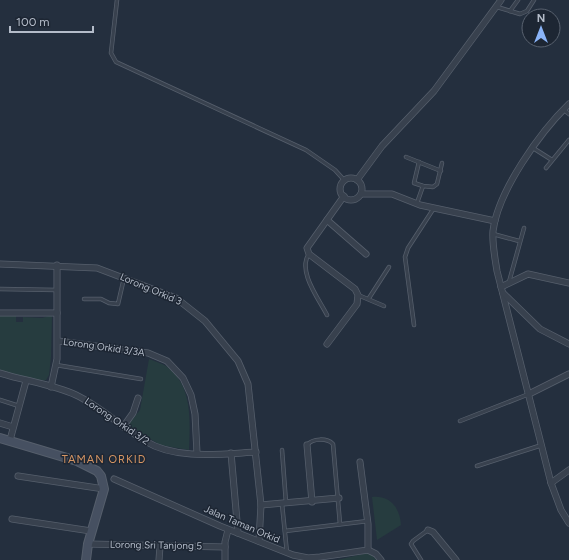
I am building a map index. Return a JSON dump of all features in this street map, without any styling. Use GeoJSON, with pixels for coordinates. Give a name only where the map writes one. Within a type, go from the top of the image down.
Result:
{"type":"FeatureCollection","features":[{"type":"Feature","properties":{"kind":"main road"},"geometry":{"type":"LineString","coordinates":[[0,438],[61,455],[89,466],[101,476],[104,489],[91,531],[86,560]]}},
{"type":"Feature","properties":{"kind":"street"},"geometry":{"type":"LineString","coordinates":[[356,180],[382,146],[434,91],[501,0]]}},
{"type":"Feature","properties":{"kind":"street"},"geometry":{"type":"LineString","coordinates":[[569,104],[533,148],[508,189],[495,221],[493,234],[495,259],[502,290],[530,394],[551,483],[558,504],[569,522]]}},
{"type":"Feature","properties":{"kind":"street"},"geometry":{"type":"LineString","coordinates":[[361,194],[362,186],[356,180],[351,178],[344,181],[341,187],[344,196],[353,200],[361,194],[392,194],[434,208],[495,221]]}},
{"type":"Feature","properties":{"kind":"street"},"geometry":{"type":"LineString","coordinates":[[328,344],[357,304],[358,295],[355,289],[307,251],[308,246],[344,196]]}},
{"type":"Feature","properties":{"kind":"street"},"geometry":{"type":"LineString","coordinates":[[327,220],[366,254]]}},
{"type":"Feature","properties":{"kind":"street","name":"Lorong Orkid 3"},"geometry":{"type":"LineString","coordinates":[[0,264],[92,267],[169,295],[190,307],[206,321],[238,361],[248,384],[256,452],[260,505],[259,541]]}},
{"type":"Feature","properties":{"kind":"street"},"geometry":{"type":"LineString","coordinates":[[51,387],[56,365],[58,341],[57,265]]}},
{"type":"Feature","properties":{"kind":"street"},"geometry":{"type":"LineString","coordinates":[[502,290],[509,283],[528,274],[569,283]]}},
{"type":"Feature","properties":{"kind":"street"},"geometry":{"type":"LineString","coordinates":[[502,290],[540,329],[569,344]]}},
{"type":"Feature","properties":{"kind":"street"},"geometry":{"type":"LineString","coordinates":[[0,313],[57,313]]}},
{"type":"Feature","properties":{"kind":"street","name":"Lorong Orkid 3/3A"},"geometry":{"type":"LineString","coordinates":[[58,341],[148,353],[160,356],[167,361],[183,378],[191,395],[195,414],[197,453]]}},
{"type":"Feature","properties":{"kind":"street","name":"Lorong Orkid 3/2"},"geometry":{"type":"LineString","coordinates":[[0,373],[51,387],[82,398],[123,427],[158,448],[176,452],[197,453],[256,452]]}},
{"type":"Feature","properties":{"kind":"street"},"geometry":{"type":"LineString","coordinates":[[530,394],[569,374]]}},
{"type":"Feature","properties":{"kind":"street"},"geometry":{"type":"LineString","coordinates":[[10,440],[26,381]]}},
{"type":"Feature","properties":{"kind":"street"},"geometry":{"type":"LineString","coordinates":[[123,427],[133,412],[138,398]]}},
{"type":"Feature","properties":{"kind":"street"},"geometry":{"type":"LineString","coordinates":[[0,423],[13,427]]}},
{"type":"Feature","properties":{"kind":"street"},"geometry":{"type":"LineString","coordinates":[[307,445],[312,502]]}},
{"type":"Feature","properties":{"kind":"street"},"geometry":{"type":"LineString","coordinates":[[231,453],[238,533]]}},
{"type":"Feature","properties":{"kind":"street"},"geometry":{"type":"LineString","coordinates":[[360,462],[368,521],[368,550],[376,554],[382,560]]}},
{"type":"Feature","properties":{"kind":"street"},"geometry":{"type":"LineString","coordinates":[[551,483],[569,470]]}},
{"type":"Feature","properties":{"kind":"street"},"geometry":{"type":"LineString","coordinates":[[18,476],[104,489]]}},
{"type":"Feature","properties":{"kind":"street","name":"Jalan Taman Orkid"},"geometry":{"type":"LineString","coordinates":[[114,479],[228,530],[287,553],[302,557],[314,558],[368,550]]}},
{"type":"Feature","properties":{"kind":"street"},"geometry":{"type":"LineString","coordinates":[[260,505],[312,502],[339,498]]}},
{"type":"Feature","properties":{"kind":"street"},"geometry":{"type":"LineString","coordinates":[[12,519],[91,531]]}},
{"type":"Feature","properties":{"kind":"street"},"geometry":{"type":"LineString","coordinates":[[225,560],[225,547],[228,530]]}},
{"type":"Feature","properties":{"kind":"street"},"geometry":{"type":"LineString","coordinates":[[428,530],[433,532],[456,560]]}},
{"type":"Feature","properties":{"kind":"street","name":"Lorong Sri Tanjong 5"},"geometry":{"type":"LineString","coordinates":[[88,544],[225,547]]}},
{"type":"Feature","properties":{"kind":"street"},"geometry":{"type":"LineString","coordinates":[[160,546],[160,560]]}},
{"type":"Feature","properties":{"kind":"lane"},"geometry":{"type":"LineString","coordinates":[[117,0],[111,53],[115,61],[306,150],[335,170],[344,181]]}},
{"type":"Feature","properties":{"kind":"lane"},"geometry":{"type":"LineString","coordinates":[[510,11],[518,0]]}},
{"type":"Feature","properties":{"kind":"lane"},"geometry":{"type":"LineString","coordinates":[[497,7],[520,14],[527,11],[534,0]]}},
{"type":"Feature","properties":{"kind":"lane"},"geometry":{"type":"LineString","coordinates":[[564,110],[569,114]]}},
{"type":"Feature","properties":{"kind":"lane"},"geometry":{"type":"LineString","coordinates":[[546,168],[569,140]]}},
{"type":"Feature","properties":{"kind":"lane"},"geometry":{"type":"LineString","coordinates":[[533,148],[552,160]]}},
{"type":"Feature","properties":{"kind":"lane"},"geometry":{"type":"LineString","coordinates":[[406,157],[441,171]]}},
{"type":"Feature","properties":{"kind":"lane"},"geometry":{"type":"LineString","coordinates":[[419,162],[414,183],[423,186],[436,186],[442,163]]}},
{"type":"Feature","properties":{"kind":"lane"},"geometry":{"type":"LineString","coordinates":[[417,203],[423,186]]}},
{"type":"Feature","properties":{"kind":"lane"},"geometry":{"type":"LineString","coordinates":[[414,325],[405,257],[408,248],[434,208]]}},
{"type":"Feature","properties":{"kind":"lane"},"geometry":{"type":"LineString","coordinates":[[509,283],[519,241],[524,228]]}},
{"type":"Feature","properties":{"kind":"lane"},"geometry":{"type":"LineString","coordinates":[[493,234],[519,241]]}},
{"type":"Feature","properties":{"kind":"lane"},"geometry":{"type":"LineString","coordinates":[[309,254],[305,259],[304,268],[327,315]]}},
{"type":"Feature","properties":{"kind":"lane"},"geometry":{"type":"LineString","coordinates":[[368,298],[389,267]]}},
{"type":"Feature","properties":{"kind":"lane"},"geometry":{"type":"LineString","coordinates":[[84,299],[101,299],[109,303],[118,304],[124,278]]}},
{"type":"Feature","properties":{"kind":"lane"},"geometry":{"type":"LineString","coordinates":[[0,289],[57,290]]}},
{"type":"Feature","properties":{"kind":"lane"},"geometry":{"type":"LineString","coordinates":[[358,295],[384,306]]}},
{"type":"Feature","properties":{"kind":"lane"},"geometry":{"type":"LineString","coordinates":[[56,365],[141,379]]}},
{"type":"Feature","properties":{"kind":"lane"},"geometry":{"type":"LineString","coordinates":[[460,421],[530,394]]}},
{"type":"Feature","properties":{"kind":"lane"},"geometry":{"type":"LineString","coordinates":[[0,400],[19,406]]}},
{"type":"Feature","properties":{"kind":"lane"},"geometry":{"type":"LineString","coordinates":[[307,445],[311,441],[318,440],[329,441],[333,444],[339,498],[340,524]]}},
{"type":"Feature","properties":{"kind":"lane"},"geometry":{"type":"LineString","coordinates":[[477,466],[542,445]]}},
{"type":"Feature","properties":{"kind":"lane"},"geometry":{"type":"LineString","coordinates":[[282,450],[287,553]]}},
{"type":"Feature","properties":{"kind":"lane"},"geometry":{"type":"LineString","coordinates":[[285,531],[368,521]]}},
{"type":"Feature","properties":{"kind":"lane"},"geometry":{"type":"LineString","coordinates":[[421,560],[411,544],[412,541],[428,530]]}},
{"type":"Feature","properties":{"kind":"green space"},"geometry":{"type":"Polygon","coordinates":[[[0,315],[16,316],[16,322],[23,322],[23,317],[42,318],[52,315],[51,357],[49,375],[46,380],[39,381],[0,371],[0,315]]]}},
{"type":"Feature","properties":{"kind":"green space"},"geometry":{"type":"Polygon","coordinates":[[[149,359],[166,366],[175,374],[181,383],[188,404],[190,427],[189,450],[160,445],[128,425],[140,410],[149,359]]]}},
{"type":"Feature","properties":{"kind":"green space"},"geometry":{"type":"Polygon","coordinates":[[[372,497],[389,500],[399,513],[401,525],[377,540],[372,497]]]}},
{"type":"Feature","properties":{"kind":"green space"},"geometry":{"type":"Polygon","coordinates":[[[368,550],[376,560],[337,560],[363,554],[368,550]]]}},
{"type":"Feature","properties":{"kind":"district","name":"TAMAN ORKID"},"geometry":{"type":"Point","coordinates":[104,459]}}]}
